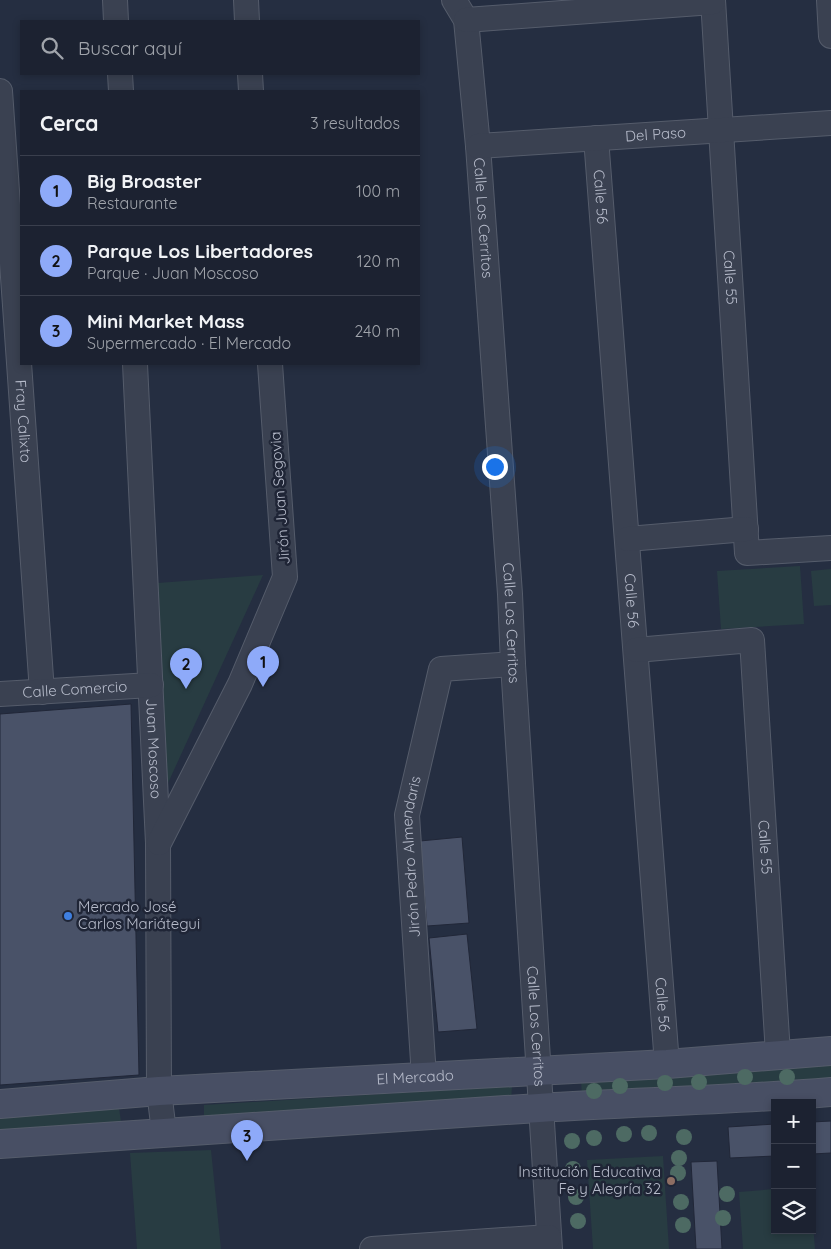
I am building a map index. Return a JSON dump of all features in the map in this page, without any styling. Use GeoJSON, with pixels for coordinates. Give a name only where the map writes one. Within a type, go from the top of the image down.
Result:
{"type":"FeatureCollection","features":[{"type":"Feature","properties":{"kind":"main road","name":"El Mercado"},"geometry":{"type":"LineString","coordinates":[[0,1104],[159,1091],[667,1064],[831,1051]]}},
{"type":"Feature","properties":{"kind":"main road"},"geometry":{"type":"LineString","coordinates":[[0,1144],[540,1108],[831,1092]]}},
{"type":"Feature","properties":{"kind":"street"},"geometry":{"type":"LineString","coordinates":[[115,0],[116,20]]}},
{"type":"Feature","properties":{"kind":"street"},"geometry":{"type":"LineString","coordinates":[[246,0],[247,20]]}},
{"type":"Feature","properties":{"kind":"street"},"geometry":{"type":"LineString","coordinates":[[829,0],[831,36]]}},
{"type":"Feature","properties":{"kind":"street"},"geometry":{"type":"LineString","coordinates":[[460,10],[713,1]]}},
{"type":"Feature","properties":{"kind":"street","name":"Calle 55"},"geometry":{"type":"LineString","coordinates":[[713,1],[747,553],[831,548]]}},
{"type":"Feature","properties":{"kind":"street","name":"Calle Los Cerritos"},"geometry":{"type":"LineString","coordinates":[[460,10],[478,146],[510,584],[513,664],[549,1243]]}},
{"type":"Feature","properties":{"kind":"street"},"geometry":{"type":"LineString","coordinates":[[120,75],[121,90]]}},
{"type":"Feature","properties":{"kind":"street"},"geometry":{"type":"LineString","coordinates":[[250,75],[251,90]]}},
{"type":"Feature","properties":{"kind":"street","name":"Fray Calixto"},"geometry":{"type":"LineString","coordinates":[[0,91],[9,180],[20,351]]}},
{"type":"Feature","properties":{"kind":"street","name":"Del Paso"},"geometry":{"type":"LineString","coordinates":[[478,146],[831,124]]}},
{"type":"Feature","properties":{"kind":"street","name":"Calle 56"},"geometry":{"type":"LineString","coordinates":[[596,138],[667,1064]]}},
{"type":"Feature","properties":{"kind":"street","name":"Fray Calixto"},"geometry":{"type":"LineString","coordinates":[[21,365],[42,692]]}},
{"type":"Feature","properties":{"kind":"street","name":"Juan Moscoso"},"geometry":{"type":"LineString","coordinates":[[135,365],[158,843],[159,1091],[164,1132]]}},
{"type":"Feature","properties":{"kind":"street","name":"Jirón Juan Segovia"},"geometry":{"type":"LineString","coordinates":[[158,843],[240,684],[285,577],[270,365]]}},
{"type":"Feature","properties":{"kind":"street"},"geometry":{"type":"LineString","coordinates":[[628,539],[746,529]]}},
{"type":"Feature","properties":{"kind":"street","name":"Calle 55"},"geometry":{"type":"LineString","coordinates":[[636,650],[752,640],[778,1054]]}},
{"type":"Feature","properties":{"kind":"street","name":"Jirón Pedro Almendaris"},"geometry":{"type":"LineString","coordinates":[[424,1077],[407,815],[441,669],[513,664]]}},
{"type":"Feature","properties":{"kind":"street","name":"Calle Comercio"},"geometry":{"type":"LineString","coordinates":[[0,694],[151,685]]}},
{"type":"Feature","properties":{"kind":"street"},"geometry":{"type":"LineString","coordinates":[[372,1249],[549,1243]]}},
{"type":"Feature","properties":{"kind":"shaded area"},"geometry":{"type":"Polygon","coordinates":[[[800,566],[804,624],[721,629],[717,571],[800,566]]]}},
{"type":"Feature","properties":{"kind":"shaded area"},"geometry":{"type":"Polygon","coordinates":[[[831,569],[831,605],[814,606],[811,571],[831,569]]]}},
{"type":"Feature","properties":{"kind":"shaded area"},"geometry":{"type":"Polygon","coordinates":[[[263,575],[163,794],[158,583],[263,575]]]}},
{"type":"Feature","properties":{"kind":"shaded area"},"geometry":{"type":"Polygon","coordinates":[[[831,1064],[831,1083],[582,1099],[581,1079],[831,1064]]]}},
{"type":"Feature","properties":{"kind":"shaded area"},"geometry":{"type":"Polygon","coordinates":[[[512,1086],[511,1102],[204,1124],[204,1105],[512,1086]]]}},
{"type":"Feature","properties":{"kind":"shaded area"},"geometry":{"type":"Polygon","coordinates":[[[119,1108],[122,1128],[0,1136],[0,1117],[119,1108]]]}},
{"type":"Feature","properties":{"kind":"shaded area"},"geometry":{"type":"Polygon","coordinates":[[[211,1150],[221,1249],[137,1249],[130,1153],[211,1150]]]}},
{"type":"Feature","properties":{"kind":"shaded area"},"geometry":{"type":"Polygon","coordinates":[[[663,1156],[669,1249],[593,1249],[587,1160],[663,1156]]]}},
{"type":"Feature","properties":{"kind":"shaded area"},"geometry":{"type":"Polygon","coordinates":[[[771,1189],[771,1234],[814,1234],[815,1249],[743,1249],[739,1192],[771,1189]]]}},
{"type":"Feature","properties":{"kind":"building","name":"Mercado José Carlos Mariátegui"},"geometry":{"type":"Polygon","coordinates":[[[131,704],[139,1075],[0,1085],[0,714],[131,704]]]}},
{"type":"Feature","properties":{"kind":"building"},"geometry":{"type":"Polygon","coordinates":[[[462,837],[469,923],[427,926],[420,841],[462,837]]]}},
{"type":"Feature","properties":{"kind":"building"},"geometry":{"type":"Polygon","coordinates":[[[467,934],[477,1029],[438,1032],[429,938],[467,934]]]}},
{"type":"Feature","properties":{"kind":"building"},"geometry":{"type":"Polygon","coordinates":[[[831,1121],[831,1153],[816,1154],[816,1122],[831,1121]]]}},
{"type":"Feature","properties":{"kind":"building"},"geometry":{"type":"Polygon","coordinates":[[[771,1124],[771,1156],[730,1158],[728,1127],[771,1124]]]}},
{"type":"Feature","properties":{"kind":"building"},"geometry":{"type":"Polygon","coordinates":[[[717,1161],[722,1249],[696,1249],[691,1162],[717,1161]]]}},
{"type":"Feature","properties":{"kind":"place","name":"Big Broaster"},"geometry":{"type":"Point","coordinates":[263,687]}},
{"type":"Feature","properties":{"kind":"place","name":"Parque Los Libertadores"},"geometry":{"type":"Point","coordinates":[186,689]}},
{"type":"Feature","properties":{"kind":"place","name":"Mercado José Carlos Mariátegui"},"geometry":{"type":"Point","coordinates":[68,916]}},
{"type":"Feature","properties":{"kind":"place","name":"Mini Market Mass"},"geometry":{"type":"Point","coordinates":[247,1161]}},
{"type":"Feature","properties":{"kind":"place","name":"Institución Educativa Fe y Alegría 32"},"geometry":{"type":"Point","coordinates":[671,1181]}}]}
